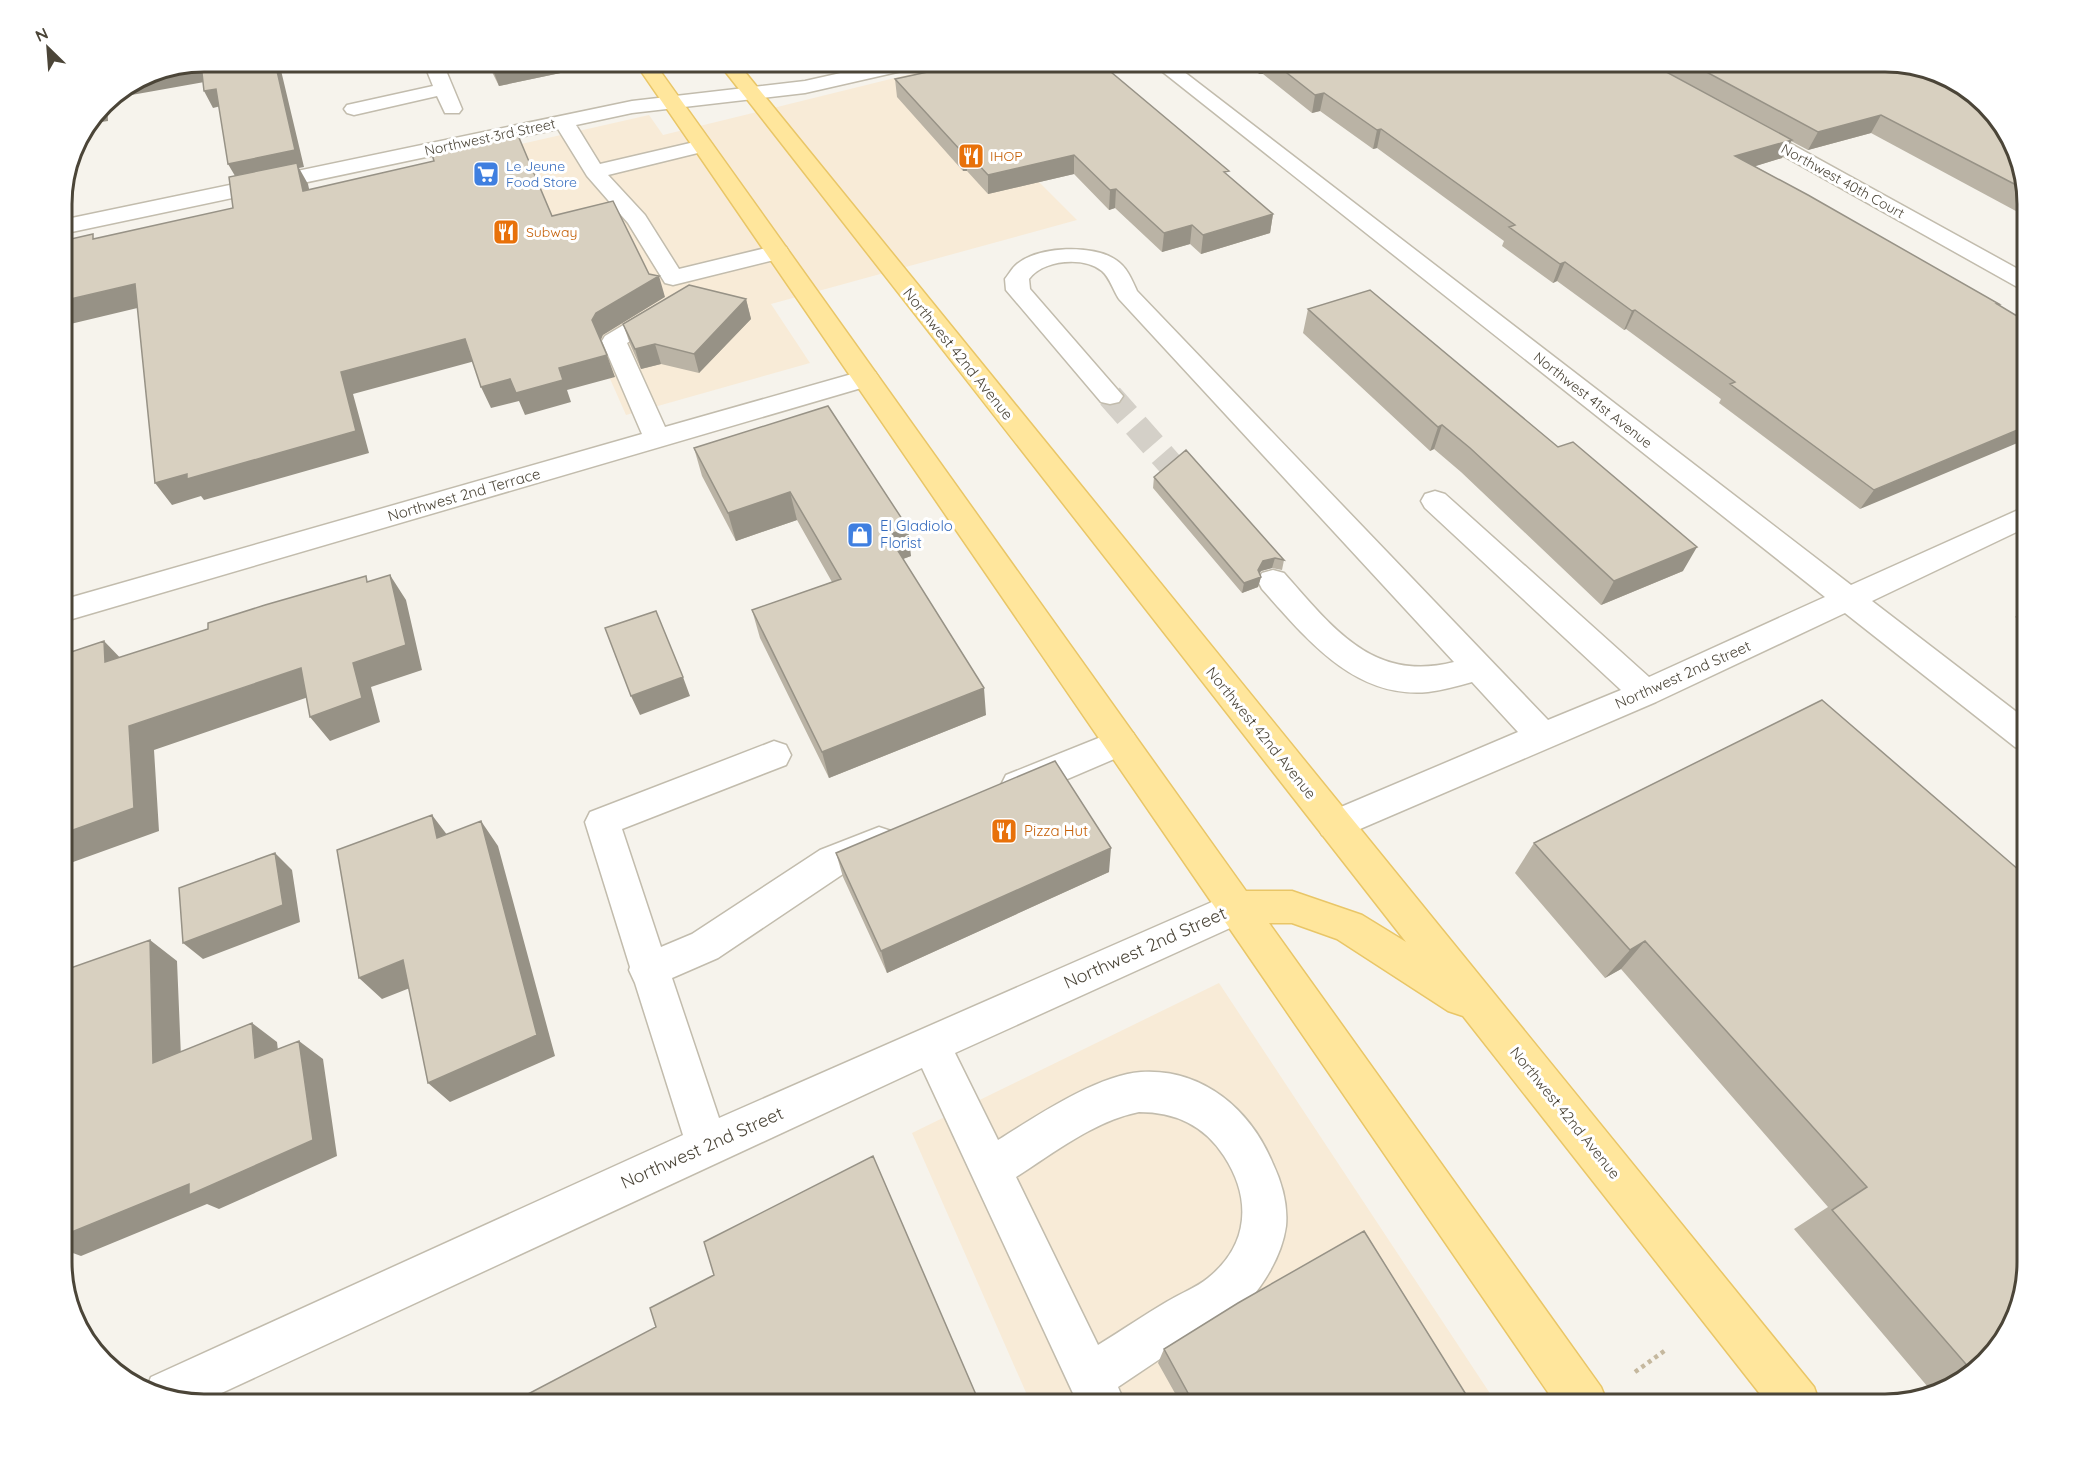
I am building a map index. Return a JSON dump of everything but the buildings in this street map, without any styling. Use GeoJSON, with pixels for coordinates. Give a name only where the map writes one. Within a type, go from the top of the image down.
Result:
{"type":"FeatureCollection","features":[{"type":"Feature","properties":{"kind":"main road"},"geometry":{"type":"LineString","coordinates":[[650,72],[1577,1394]]}},
{"type":"Feature","properties":{"kind":"main road","name":"Northwest 42nd Avenue"},"geometry":{"type":"LineString","coordinates":[[734,72],[1789,1394]]}},
{"type":"Feature","properties":{"kind":"main road"},"geometry":{"type":"LineString","coordinates":[[1237,907],[1292,907],[1349,927],[1484,1012]]}},
{"type":"Feature","properties":{"kind":"street"},"geometry":{"type":"LineString","coordinates":[[436,72],[452,109]]}},
{"type":"Feature","properties":{"kind":"street","name":"Northwest 3rd Street"},"geometry":{"type":"LineString","coordinates":[[72,225],[632,107],[805,87],[871,72]]}},
{"type":"Feature","properties":{"kind":"street","name":"Northwest 41st Avenue"},"geometry":{"type":"LineString","coordinates":[[1171,72],[2017,729]]}},
{"type":"Feature","properties":{"kind":"street"},"geometry":{"type":"LineString","coordinates":[[354,108],[444,89]]}},
{"type":"Feature","properties":{"kind":"street","name":"Northwest 40th Court"},"geometry":{"type":"LineString","coordinates":[[1730,118],[2017,277]]}},
{"type":"Feature","properties":{"kind":"street"},"geometry":{"type":"LineString","coordinates":[[564,122],[594,172],[637,220],[685,298],[614,341],[657,439]]}},
{"type":"Feature","properties":{"kind":"street"},"geometry":{"type":"LineString","coordinates":[[594,172],[703,146]]}},
{"type":"Feature","properties":{"kind":"street"},"geometry":{"type":"LineString","coordinates":[[673,278],[778,252]]}},
{"type":"Feature","properties":{"kind":"street"},"geometry":{"type":"LineString","coordinates":[[1110,396],[1018,291],[1017,279],[1025,269],[1045,261],[1074,256],[1092,258],[1109,266],[1119,277],[1126,294],[1543,737]]}},
{"type":"Feature","properties":{"kind":"street","name":"Northwest 2nd Terrace"},"geometry":{"type":"LineString","coordinates":[[72,608],[866,378]]}},
{"type":"Feature","properties":{"kind":"street"},"geometry":{"type":"LineString","coordinates":[[1435,501],[1645,693]]}},
{"type":"Feature","properties":{"kind":"street","name":"Northwest 2nd Street"},"geometry":{"type":"LineString","coordinates":[[1334,825],[1645,693],[2017,521]]}},
{"type":"Feature","properties":{"kind":"street"},"geometry":{"type":"LineString","coordinates":[[1274,581],[1340,653],[1366,669],[1394,678],[1423,680],[1479,668]]}},
{"type":"Feature","properties":{"kind":"street"},"geometry":{"type":"LineString","coordinates":[[984,799],[1121,742]]}},
{"type":"Feature","properties":{"kind":"street"},"geometry":{"type":"LineString","coordinates":[[707,1145],[648,970],[602,822],[774,755]]}},
{"type":"Feature","properties":{"kind":"street"},"geometry":{"type":"LineString","coordinates":[[648,970],[705,946],[833,861],[909,830]]}},
{"type":"Feature","properties":{"kind":"street","name":"Northwest 2nd Street"},"geometry":{"type":"LineString","coordinates":[[176,1390],[707,1145],[1237,907]]}},
{"type":"Feature","properties":{"kind":"street"},"geometry":{"type":"LineString","coordinates":[[931,1045],[990,1169],[1096,1391],[1181,1319],[1222,1295],[1250,1264],[1264,1237],[1263,1196],[1249,1157],[1233,1134],[1204,1108],[1167,1094],[1137,1092],[1110,1101],[1081,1114],[990,1169]]}},
{"type":"Feature","properties":{"kind":"path"},"geometry":{"type":"LineString","coordinates":[[1635,1372],[1667,1348]]}},
{"type":"Feature","properties":{"kind":"shaded area"},"geometry":{"type":"Polygon","coordinates":[[[919,72],[929,72],[1077,220],[771,304],[810,363],[626,415],[552,247],[407,170],[649,115],[663,135],[919,72]]]}},
{"type":"Feature","properties":{"kind":"shaded area"},"geometry":{"type":"Polygon","coordinates":[[[1219,983],[1490,1394],[1027,1394],[912,1133],[1219,983]]]}},
{"type":"Feature","properties":{"kind":"tunnel"},"geometry":{"type":"LineString","coordinates":[[1110,396],[1200,498]]}},
{"type":"Feature","properties":{"kind":"place","name":"IHOP"},"geometry":{"type":"Point","coordinates":[971,156]}},
{"type":"Feature","properties":{"kind":"place","name":"Le Jeune Food Store"},"geometry":{"type":"Point","coordinates":[486,174]}},
{"type":"Feature","properties":{"kind":"place","name":"Subway"},"geometry":{"type":"Point","coordinates":[506,232]}},
{"type":"Feature","properties":{"kind":"place","name":"El Gladiolo Florist"},"geometry":{"type":"Point","coordinates":[860,535]}},
{"type":"Feature","properties":{"kind":"place","name":"Pizza Hut"},"geometry":{"type":"Point","coordinates":[1004,831]}}]}
